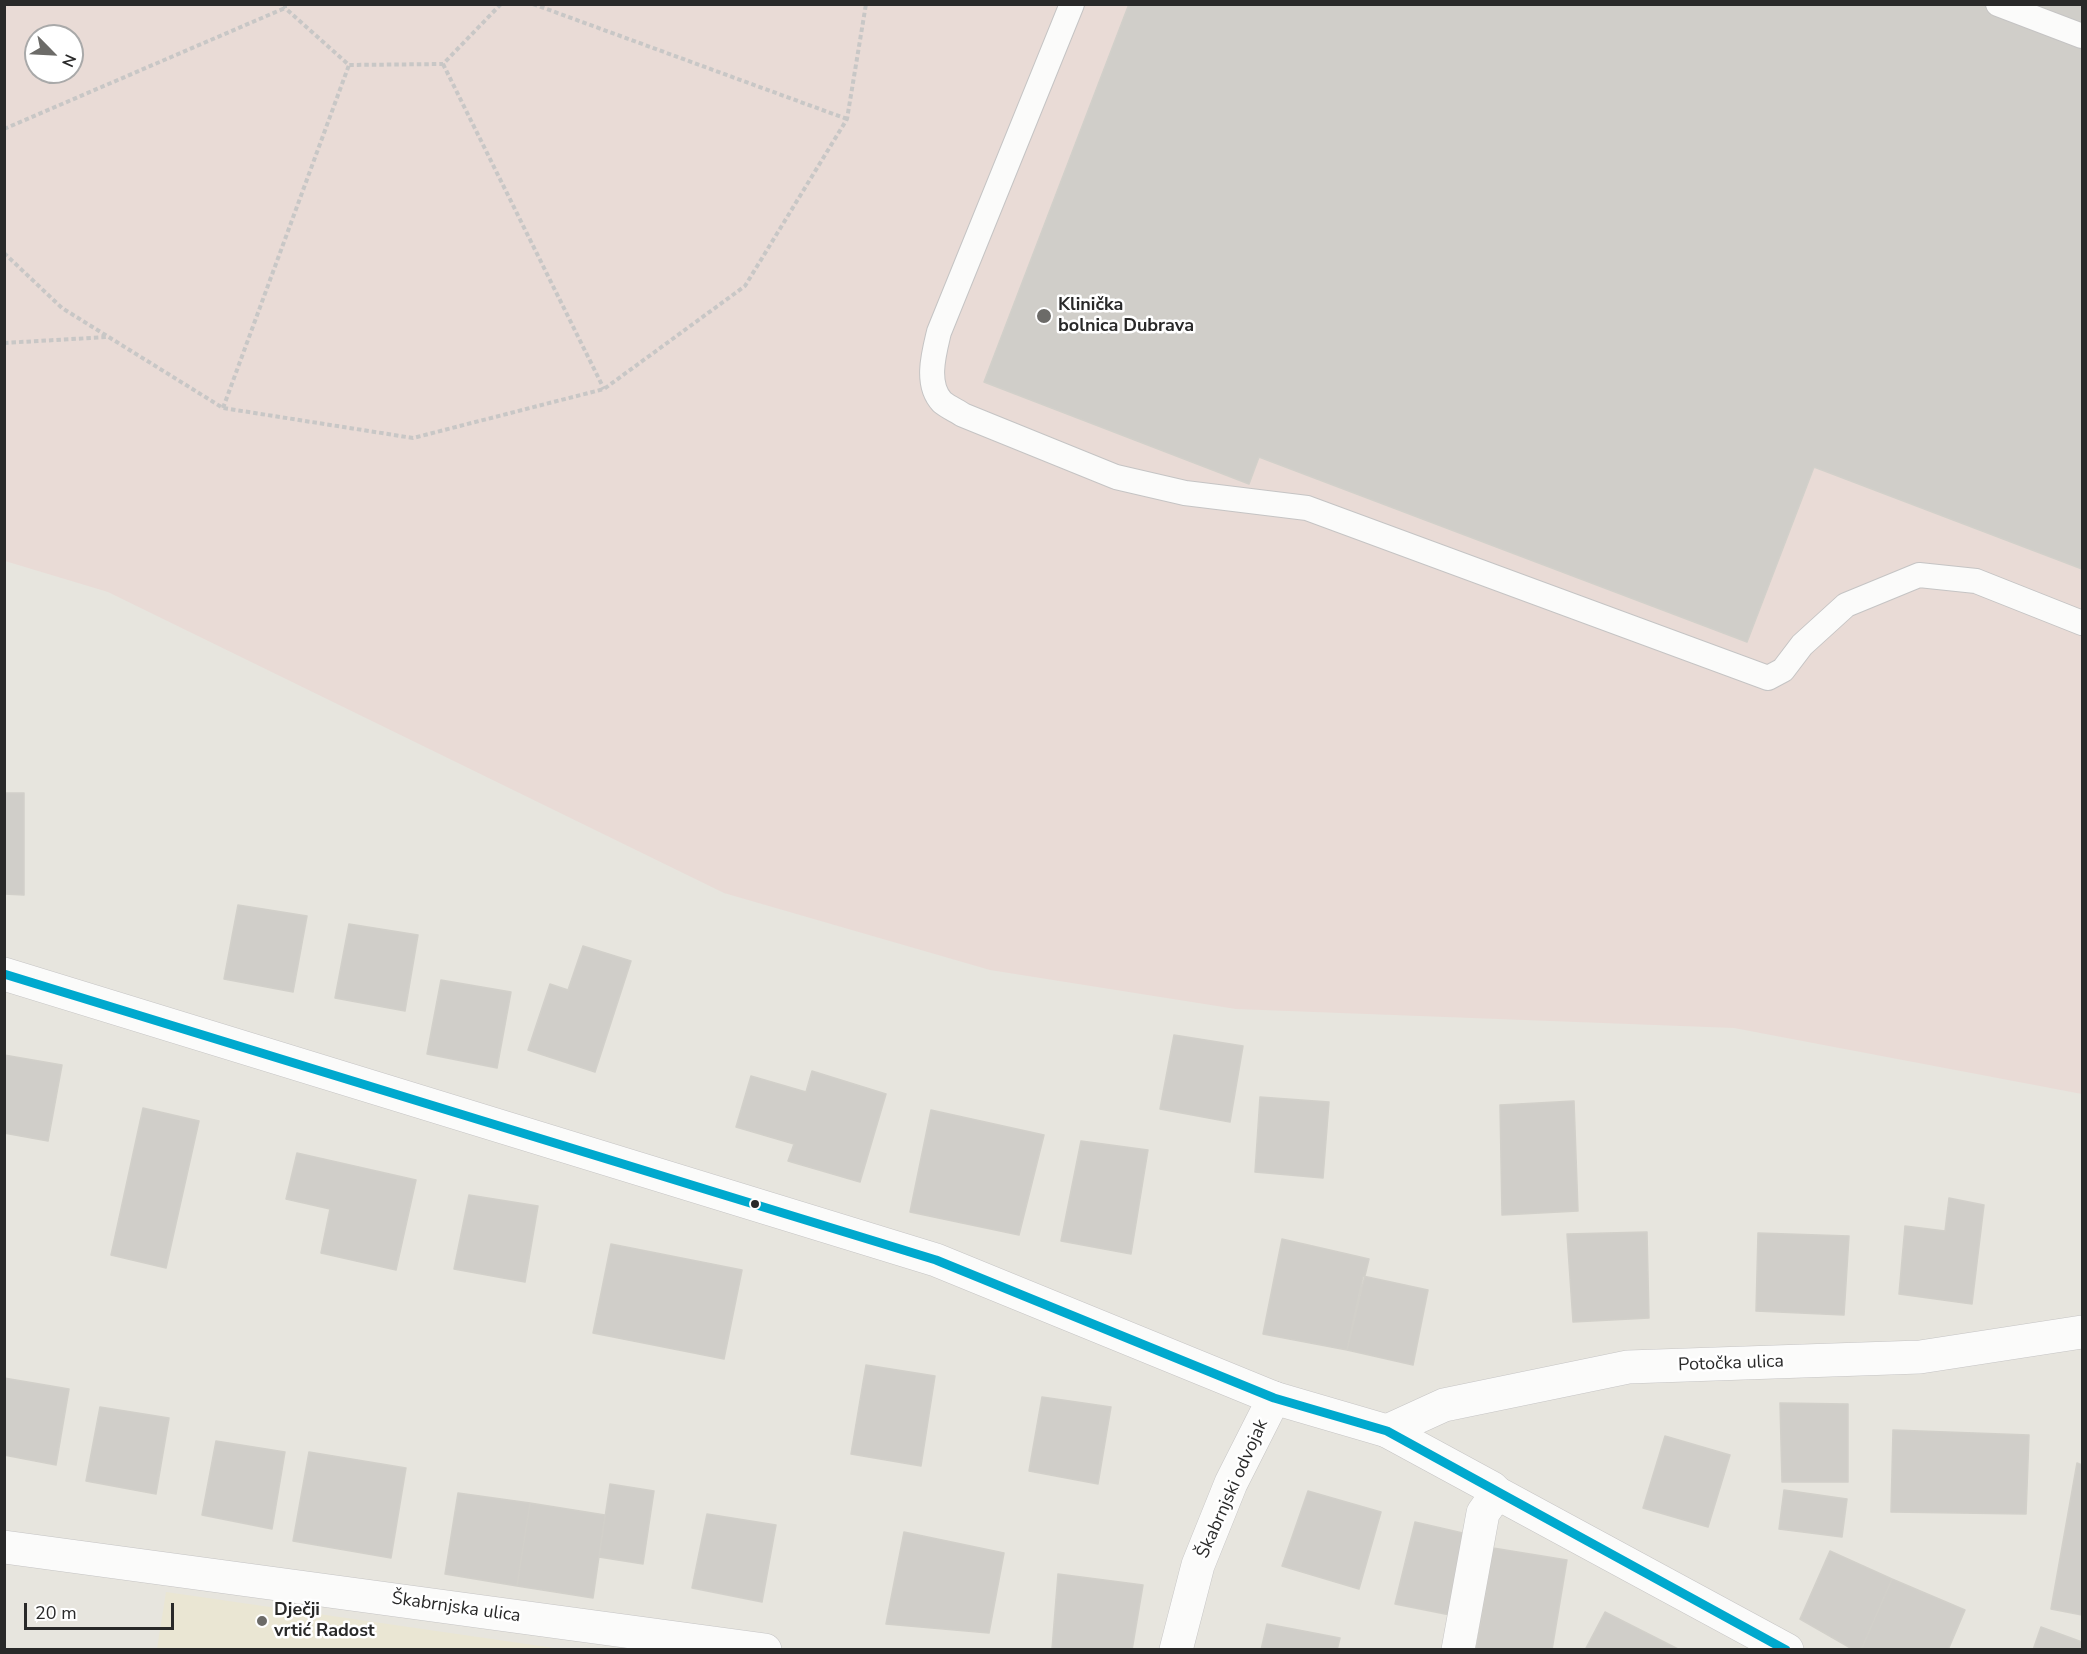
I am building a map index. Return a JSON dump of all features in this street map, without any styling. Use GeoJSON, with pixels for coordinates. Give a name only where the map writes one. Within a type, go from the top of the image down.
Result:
{"type":"FeatureCollection","features":[{"type":"Feature","properties":{"kind":"street"},"geometry":{"type":"LineString","coordinates":[[4,974],[936,1260],[1274,1398],[1387,1431],[1787,1650]]}},
{"type":"Feature","properties":{"kind":"street","name":"Potočka ulica"},"geometry":{"type":"LineString","coordinates":[[1387,1431],[1444,1405],[1629,1367],[1920,1358],[2082,1332]]}},
{"type":"Feature","properties":{"kind":"street","name":"Škabrnjski odvojak"},"geometry":{"type":"LineString","coordinates":[[1176,1650],[1198,1565],[1231,1483],[1274,1398]]}},
{"type":"Feature","properties":{"kind":"street"},"geometry":{"type":"LineString","coordinates":[[1458,1650],[1483,1513],[1497,1493]]}},
{"type":"Feature","properties":{"kind":"street","name":"Škabrnjska ulica"},"geometry":{"type":"LineString","coordinates":[[4,1547],[765,1650]]}},
{"type":"Feature","properties":{"kind":"lane"},"geometry":{"type":"LineString","coordinates":[[1072,4],[939,332],[933,359],[933,384],[942,401],[963,415],[1116,477],[1185,493],[1307,508],[1768,678],[1783,670],[1802,645],[1846,605],[1919,576],[1976,581],[2082,623]]}},
{"type":"Feature","properties":{"kind":"lane"},"geometry":{"type":"LineString","coordinates":[[1998,4],[2082,36]]}},
{"type":"Feature","properties":{"kind":"path"},"geometry":{"type":"LineString","coordinates":[[4,129],[285,6],[349,65],[443,64],[501,4]]}},
{"type":"Feature","properties":{"kind":"path"},"geometry":{"type":"LineString","coordinates":[[533,4],[847,119]]}},
{"type":"Feature","properties":{"kind":"path"},"geometry":{"type":"LineString","coordinates":[[4,253],[62,308],[222,408],[413,438],[604,389],[745,286],[847,119],[866,4]]}},
{"type":"Feature","properties":{"kind":"path"},"geometry":{"type":"LineString","coordinates":[[443,64],[604,389]]}},
{"type":"Feature","properties":{"kind":"path"},"geometry":{"type":"LineString","coordinates":[[222,408],[349,65]]}},
{"type":"Feature","properties":{"kind":"path"},"geometry":{"type":"LineString","coordinates":[[4,343],[108,337]]}},
{"type":"Feature","properties":{"kind":"shaded area","name":"Klinička bolnica Dubrava"},"geometry":{"type":"Polygon","coordinates":[[[4,5],[2082,5],[2082,1094],[1734,1028],[1236,1009],[990,970],[724,893],[108,592],[5,561],[4,5]]]}},
{"type":"Feature","properties":{"kind":"shaded area","name":"Dječji vrtić Radost"},"geometry":{"type":"Polygon","coordinates":[[[166,1592],[561,1649],[157,1649],[166,1592]]]}},
{"type":"Feature","properties":{"kind":"building","name":"Klinička bolnica Dubrava"},"geometry":{"type":"Polygon","coordinates":[[[1129,4],[2082,4],[2082,569],[1814,467],[1747,642],[1259,457],[1249,484],[984,382],[1129,4]]]}},
{"type":"Feature","properties":{"kind":"building"},"geometry":{"type":"Polygon","coordinates":[[[4,793],[24,793],[24,895],[4,894],[4,793]]]}},
{"type":"Feature","properties":{"kind":"building"},"geometry":{"type":"Polygon","coordinates":[[[238,905],[307,916],[293,992],[224,979],[238,905]]]}},
{"type":"Feature","properties":{"kind":"building"},"geometry":{"type":"Polygon","coordinates":[[[349,924],[418,935],[405,1011],[335,998],[349,924]]]}},
{"type":"Feature","properties":{"kind":"building"},"geometry":{"type":"Polygon","coordinates":[[[583,946],[631,961],[595,1072],[528,1050],[550,984],[568,990],[583,946]]]}},
{"type":"Feature","properties":{"kind":"building"},"geometry":{"type":"Polygon","coordinates":[[[441,980],[511,992],[497,1068],[427,1054],[441,980]]]}},
{"type":"Feature","properties":{"kind":"building"},"geometry":{"type":"Polygon","coordinates":[[[1174,1035],[1243,1046],[1230,1122],[1160,1109],[1174,1035]]]}},
{"type":"Feature","properties":{"kind":"building"},"geometry":{"type":"Polygon","coordinates":[[[4,1055],[62,1065],[48,1141],[4,1133],[4,1055]]]}},
{"type":"Feature","properties":{"kind":"building"},"geometry":{"type":"Polygon","coordinates":[[[812,1071],[886,1094],[860,1182],[788,1161],[794,1144],[736,1127],[751,1076],[806,1092],[812,1071]]]}},
{"type":"Feature","properties":{"kind":"building"},"geometry":{"type":"Polygon","coordinates":[[[1260,1097],[1329,1102],[1323,1178],[1255,1172],[1260,1097]]]}},
{"type":"Feature","properties":{"kind":"building"},"geometry":{"type":"Polygon","coordinates":[[[1574,1101],[1578,1211],[1502,1215],[1500,1105],[1574,1101]]]}},
{"type":"Feature","properties":{"kind":"building"},"geometry":{"type":"Polygon","coordinates":[[[143,1108],[199,1121],[166,1268],[111,1255],[143,1108]]]}},
{"type":"Feature","properties":{"kind":"building"},"geometry":{"type":"Polygon","coordinates":[[[931,1110],[1044,1135],[1019,1235],[910,1212],[931,1110]]]}},
{"type":"Feature","properties":{"kind":"building"},"geometry":{"type":"Polygon","coordinates":[[[1081,1141],[1148,1150],[1131,1254],[1061,1241],[1081,1141]]]}},
{"type":"Feature","properties":{"kind":"building"},"geometry":{"type":"Polygon","coordinates":[[[297,1153],[416,1180],[396,1270],[321,1253],[330,1209],[286,1199],[297,1153]]]}},
{"type":"Feature","properties":{"kind":"building"},"geometry":{"type":"Polygon","coordinates":[[[469,1195],[538,1206],[525,1282],[454,1269],[469,1195]]]}},
{"type":"Feature","properties":{"kind":"building"},"geometry":{"type":"Polygon","coordinates":[[[1949,1198],[1984,1205],[1972,1304],[1899,1294],[1905,1226],[1945,1231],[1949,1198]]]}},
{"type":"Feature","properties":{"kind":"building"},"geometry":{"type":"Polygon","coordinates":[[[1647,1232],[1649,1318],[1573,1322],[1567,1234],[1647,1232]]]}},
{"type":"Feature","properties":{"kind":"building"},"geometry":{"type":"Polygon","coordinates":[[[1758,1233],[1849,1236],[1844,1315],[1756,1311],[1758,1233]]]}},
{"type":"Feature","properties":{"kind":"building"},"geometry":{"type":"Polygon","coordinates":[[[1282,1239],[1369,1259],[1347,1350],[1263,1334],[1282,1239]]]}},
{"type":"Feature","properties":{"kind":"building"},"geometry":{"type":"Polygon","coordinates":[[[611,1244],[742,1270],[724,1359],[593,1333],[611,1244]]]}},
{"type":"Feature","properties":{"kind":"building"},"geometry":{"type":"Polygon","coordinates":[[[1363,1276],[1428,1290],[1413,1365],[1347,1350],[1363,1276]]]}},
{"type":"Feature","properties":{"kind":"building"},"geometry":{"type":"Polygon","coordinates":[[[866,1365],[935,1376],[921,1466],[851,1454],[866,1365]]]}},
{"type":"Feature","properties":{"kind":"building"},"geometry":{"type":"Polygon","coordinates":[[[4,1378],[69,1389],[56,1465],[4,1455],[4,1378]]]}},
{"type":"Feature","properties":{"kind":"building"},"geometry":{"type":"Polygon","coordinates":[[[1042,1397],[1111,1407],[1098,1484],[1029,1471],[1042,1397]]]}},
{"type":"Feature","properties":{"kind":"building"},"geometry":{"type":"Polygon","coordinates":[[[1780,1403],[1848,1404],[1848,1482],[1782,1482],[1780,1403]]]}},
{"type":"Feature","properties":{"kind":"building"},"geometry":{"type":"Polygon","coordinates":[[[100,1407],[169,1418],[156,1494],[86,1481],[100,1407]]]}},
{"type":"Feature","properties":{"kind":"building"},"geometry":{"type":"Polygon","coordinates":[[[1893,1430],[2029,1435],[2026,1514],[1891,1512],[1893,1430]]]}},
{"type":"Feature","properties":{"kind":"building"},"geometry":{"type":"Polygon","coordinates":[[[1665,1436],[1730,1455],[1708,1527],[1643,1508],[1665,1436]]]}},
{"type":"Feature","properties":{"kind":"building"},"geometry":{"type":"Polygon","coordinates":[[[216,1441],[285,1452],[272,1529],[202,1515],[216,1441]]]}},
{"type":"Feature","properties":{"kind":"building"},"geometry":{"type":"Polygon","coordinates":[[[309,1452],[406,1468],[391,1558],[293,1541],[309,1452]]]}},
{"type":"Feature","properties":{"kind":"building"},"geometry":{"type":"Polygon","coordinates":[[[2077,1463],[2082,1465],[2082,1615],[2051,1609],[2077,1463]]]}},
{"type":"Feature","properties":{"kind":"building"},"geometry":{"type":"Polygon","coordinates":[[[610,1484],[654,1491],[643,1564],[599,1557],[610,1484]]]}},
{"type":"Feature","properties":{"kind":"building"},"geometry":{"type":"Polygon","coordinates":[[[1784,1490],[1847,1499],[1842,1537],[1779,1529],[1784,1490]]]}},
{"type":"Feature","properties":{"kind":"building"},"geometry":{"type":"Polygon","coordinates":[[[1308,1491],[1381,1512],[1359,1589],[1282,1566],[1308,1491]]]}},
{"type":"Feature","properties":{"kind":"building"},"geometry":{"type":"Polygon","coordinates":[[[458,1493],[530,1503],[517,1586],[445,1574],[458,1493]]]}},
{"type":"Feature","properties":{"kind":"building"},"geometry":{"type":"Polygon","coordinates":[[[530,1503],[605,1515],[593,1598],[517,1586],[530,1503]]]}},
{"type":"Feature","properties":{"kind":"building"},"geometry":{"type":"Polygon","coordinates":[[[707,1514],[776,1525],[762,1602],[692,1588],[707,1514]]]}},
{"type":"Feature","properties":{"kind":"building"},"geometry":{"type":"Polygon","coordinates":[[[1415,1522],[1467,1534],[1450,1615],[1395,1604],[1415,1522]]]}},
{"type":"Feature","properties":{"kind":"building"},"geometry":{"type":"Polygon","coordinates":[[[904,1532],[1004,1553],[989,1633],[886,1624],[904,1532]]]}},
{"type":"Feature","properties":{"kind":"building"},"geometry":{"type":"Polygon","coordinates":[[[1493,1548],[1567,1560],[1552,1650],[1476,1650],[1493,1548]]]}},
{"type":"Feature","properties":{"kind":"building"},"geometry":{"type":"Polygon","coordinates":[[[1830,1551],[1892,1579],[1861,1650],[1854,1650],[1800,1619],[1830,1551]]]}},
{"type":"Feature","properties":{"kind":"building"},"geometry":{"type":"Polygon","coordinates":[[[1058,1574],[1143,1585],[1132,1650],[1052,1649],[1058,1574]]]}},
{"type":"Feature","properties":{"kind":"building"},"geometry":{"type":"Polygon","coordinates":[[[1892,1579],[1965,1610],[1948,1650],[1861,1650],[1892,1579]]]}},
{"type":"Feature","properties":{"kind":"building"},"geometry":{"type":"Polygon","coordinates":[[[1605,1612],[1680,1650],[1585,1650],[1605,1612]]]}},
{"type":"Feature","properties":{"kind":"building"},"geometry":{"type":"Polygon","coordinates":[[[1267,1624],[1340,1638],[1337,1650],[1261,1650],[1267,1624]]]}},
{"type":"Feature","properties":{"kind":"building"},"geometry":{"type":"Polygon","coordinates":[[[2041,1627],[2082,1642],[2082,1650],[2033,1650],[2041,1627]]]}},
{"type":"Feature","properties":{"kind":"transit line"},"geometry":{"type":"LineString","coordinates":[[4,974],[936,1260],[1274,1398],[1387,1431],[1786,1650]]}},
{"type":"Feature","properties":{"kind":"place","name":"Klinička bolnica Dubrava"},"geometry":{"type":"Point","coordinates":[1044,316]}},
{"type":"Feature","properties":{"kind":"place","name":"Dječji vrtić Radost"},"geometry":{"type":"Point","coordinates":[262,1621]}}]}
